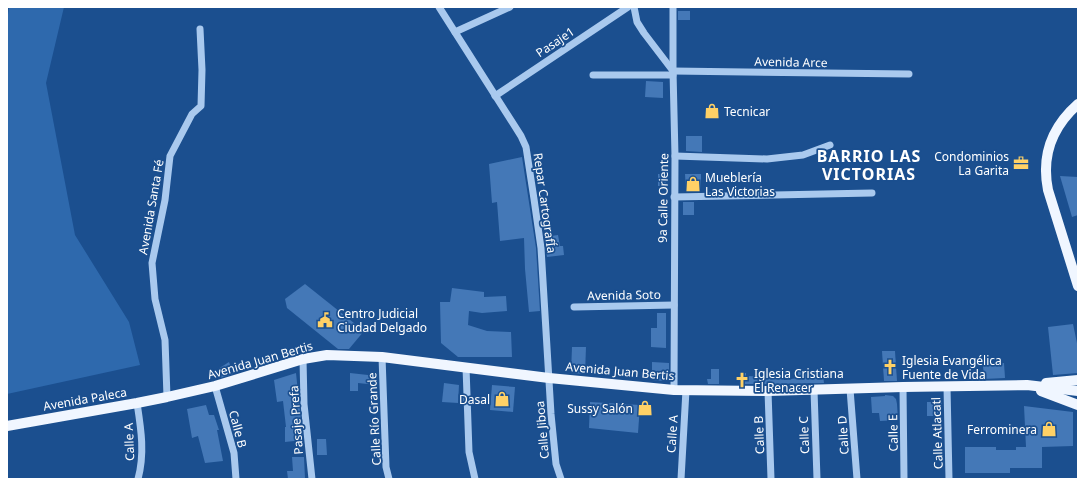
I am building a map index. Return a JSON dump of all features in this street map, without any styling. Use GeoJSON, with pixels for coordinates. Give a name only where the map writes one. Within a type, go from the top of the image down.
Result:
{"type":"FeatureCollection","features":[{"type":"Feature","properties":{"kind":"main road"},"geometry":{"type":"LineString","coordinates":[[1078,104],[1066,116],[1056,132],[1049,148],[1045,169],[1045,179],[1078,286]]}},
{"type":"Feature","properties":{"kind":"main road","name":"Avenida Juan Bertis"},"geometry":{"type":"LineString","coordinates":[[167,397],[215,386],[303,359],[328,355],[382,357],[549,378],[674,390],[768,391],[1026,385],[1078,391]]}},
{"type":"Feature","properties":{"kind":"main road"},"geometry":{"type":"LineString","coordinates":[[1026,385],[1078,380]]}},
{"type":"Feature","properties":{"kind":"main road"},"geometry":{"type":"LineString","coordinates":[[1026,385],[1078,405]]}},
{"type":"Feature","properties":{"kind":"main road","name":"Avenida Paleca"},"geometry":{"type":"LineString","coordinates":[[7,426],[137,404],[167,397]]}},
{"type":"Feature","properties":{"kind":"street","name":"Repar CartografÍa"},"geometry":{"type":"LineString","coordinates":[[439,7],[526,147],[541,248],[549,378]]}},
{"type":"Feature","properties":{"kind":"street"},"geometry":{"type":"LineString","coordinates":[[455,32],[510,7]]}},
{"type":"Feature","properties":{"kind":"street","name":"Pasaje1"},"geometry":{"type":"LineString","coordinates":[[495,96],[628,7]]}},
{"type":"Feature","properties":{"kind":"street"},"geometry":{"type":"LineString","coordinates":[[634,7],[637,22],[673,73]]}},
{"type":"Feature","properties":{"kind":"street","name":"9a Calle Oriente"},"geometry":{"type":"LineString","coordinates":[[673,7],[675,156],[674,390]]}},
{"type":"Feature","properties":{"kind":"street","name":"Avenida Santa Fé"},"geometry":{"type":"LineString","coordinates":[[167,397],[165,340],[154,299],[152,263],[165,200],[170,156],[192,114],[201,106],[202,70],[200,29]]}},
{"type":"Feature","properties":{"kind":"street","name":"Avenida Arce"},"geometry":{"type":"LineString","coordinates":[[593,75],[673,73],[909,74]]}},
{"type":"Feature","properties":{"kind":"street"},"geometry":{"type":"LineString","coordinates":[[675,156],[767,158],[803,155],[830,145]]}},
{"type":"Feature","properties":{"kind":"street"},"geometry":{"type":"LineString","coordinates":[[674,196],[872,193]]}},
{"type":"Feature","properties":{"kind":"street","name":"Avenida Soto"},"geometry":{"type":"LineString","coordinates":[[574,307],[674,305]]}},
{"type":"Feature","properties":{"kind":"street","name":"Calle Río Grande"},"geometry":{"type":"LineString","coordinates":[[382,357],[386,467],[389,479]]}},
{"type":"Feature","properties":{"kind":"street","name":"Pasaje Prefa"},"geometry":{"type":"LineString","coordinates":[[303,359],[304,404],[312,479]]}},
{"type":"Feature","properties":{"kind":"street"},"geometry":{"type":"LineString","coordinates":[[466,367],[469,452],[476,479]]}},
{"type":"Feature","properties":{"kind":"street","name":"Calle Jiboa"},"geometry":{"type":"LineString","coordinates":[[549,378],[556,464],[561,479]]}},
{"type":"Feature","properties":{"kind":"street","name":"Calle B"},"geometry":{"type":"LineString","coordinates":[[215,386],[234,453],[236,479]]}},
{"type":"Feature","properties":{"kind":"street","name":"Calle E"},"geometry":{"type":"LineString","coordinates":[[903,387],[904,479]]}},
{"type":"Feature","properties":{"kind":"street","name":"Calle Atlacatl"},"geometry":{"type":"LineString","coordinates":[[947,387],[949,479]]}},
{"type":"Feature","properties":{"kind":"street","name":"Calle D"},"geometry":{"type":"LineString","coordinates":[[850,389],[857,479]]}},
{"type":"Feature","properties":{"kind":"street","name":"Calle A"},"geometry":{"type":"LineString","coordinates":[[681,479],[686,390]]}},
{"type":"Feature","properties":{"kind":"street","name":"Calle C"},"geometry":{"type":"LineString","coordinates":[[814,390],[816,479]]}},
{"type":"Feature","properties":{"kind":"street","name":"Calle B"},"geometry":{"type":"LineString","coordinates":[[768,391],[771,479]]}},
{"type":"Feature","properties":{"kind":"street","name":"Calle A"},"geometry":{"type":"LineString","coordinates":[[137,404],[142,442],[141,468],[138,479]]}},
{"type":"Feature","properties":{"kind":"shaded area"},"geometry":{"type":"Polygon","coordinates":[[[9,7],[64,7],[46,83],[75,235],[129,322],[140,365],[7,394],[7,22],[9,7]]]}},
{"type":"Feature","properties":{"kind":"building"},"geometry":{"type":"Polygon","coordinates":[[[678,11],[690,11],[690,20],[678,20],[678,11]]]}},
{"type":"Feature","properties":{"kind":"building"},"geometry":{"type":"Polygon","coordinates":[[[646,81],[663,82],[663,98],[645,97],[646,81]]]}},
{"type":"Feature","properties":{"kind":"building","name":"Tecnicar"},"geometry":{"type":"Polygon","coordinates":[[[705,107],[719,107],[719,115],[705,114],[705,107]]]}},
{"type":"Feature","properties":{"kind":"building"},"geometry":{"type":"Polygon","coordinates":[[[686,136],[702,136],[702,152],[686,151],[686,136]]]}},
{"type":"Feature","properties":{"kind":"building"},"geometry":{"type":"Polygon","coordinates":[[[522,157],[536,248],[540,311],[529,312],[524,238],[500,241],[497,202],[492,203],[489,164],[522,157]]]}},
{"type":"Feature","properties":{"kind":"building"},"geometry":{"type":"Polygon","coordinates":[[[658,174],[666,174],[666,186],[658,186],[658,174]]]}},
{"type":"Feature","properties":{"kind":"building"},"geometry":{"type":"Polygon","coordinates":[[[685,174],[701,174],[701,191],[686,192],[685,174]]]}},
{"type":"Feature","properties":{"kind":"building"},"geometry":{"type":"Polygon","coordinates":[[[1060,176],[1078,177],[1078,215],[1072,217],[1060,176]]]}},
{"type":"Feature","properties":{"kind":"building"},"geometry":{"type":"Polygon","coordinates":[[[683,202],[694,202],[694,215],[683,215],[683,202]]]}},
{"type":"Feature","properties":{"kind":"building"},"geometry":{"type":"Polygon","coordinates":[[[558,235],[560,246],[563,246],[564,255],[547,257],[544,237],[558,235]]]}},
{"type":"Feature","properties":{"kind":"building","name":"Centro Judicial Ciudad Delgado"},"geometry":{"type":"Polygon","coordinates":[[[305,284],[364,331],[349,349],[338,349],[287,308],[285,299],[305,284]]]}},
{"type":"Feature","properties":{"kind":"building"},"geometry":{"type":"Polygon","coordinates":[[[452,288],[484,292],[484,297],[506,296],[507,311],[482,313],[469,311],[468,325],[487,331],[511,332],[512,357],[458,357],[441,343],[440,302],[450,302],[452,288]]]}},
{"type":"Feature","properties":{"kind":"building"},"geometry":{"type":"Polygon","coordinates":[[[657,313],[666,313],[666,348],[651,347],[651,328],[657,328],[657,313]]]}},
{"type":"Feature","properties":{"kind":"building"},"geometry":{"type":"Polygon","coordinates":[[[1073,324],[1078,348],[1078,373],[1053,375],[1048,327],[1073,324]]]}},
{"type":"Feature","properties":{"kind":"building"},"geometry":{"type":"Polygon","coordinates":[[[572,347],[586,347],[585,374],[571,373],[572,347]]]}},
{"type":"Feature","properties":{"kind":"building","name":"Iglesia Evangélica Fuente de Vida"},"geometry":{"type":"Polygon","coordinates":[[[882,351],[895,351],[897,381],[884,381],[882,351]]]}},
{"type":"Feature","properties":{"kind":"building"},"geometry":{"type":"Polygon","coordinates":[[[229,362],[233,374],[220,378],[218,369],[229,362]]]}},
{"type":"Feature","properties":{"kind":"building"},"geometry":{"type":"Polygon","coordinates":[[[652,362],[669,363],[668,379],[664,381],[652,380],[652,362]]]}},
{"type":"Feature","properties":{"kind":"building"},"geometry":{"type":"Polygon","coordinates":[[[1004,363],[1005,378],[984,379],[983,365],[1004,363]]]}},
{"type":"Feature","properties":{"kind":"building"},"geometry":{"type":"Polygon","coordinates":[[[711,369],[719,369],[719,384],[708,384],[707,379],[711,379],[711,369]]]}},
{"type":"Feature","properties":{"kind":"building"},"geometry":{"type":"Polygon","coordinates":[[[798,370],[810,370],[811,375],[823,375],[824,383],[739,384],[739,373],[746,373],[746,376],[774,377],[774,372],[783,371],[784,380],[798,378],[798,370]]]}},
{"type":"Feature","properties":{"kind":"building"},"geometry":{"type":"Polygon","coordinates":[[[296,373],[303,440],[285,442],[286,427],[283,401],[277,402],[274,380],[296,373]]]}},
{"type":"Feature","properties":{"kind":"building"},"geometry":{"type":"Polygon","coordinates":[[[350,373],[377,376],[377,385],[358,383],[358,391],[350,391],[350,373]]]}},
{"type":"Feature","properties":{"kind":"building"},"geometry":{"type":"Polygon","coordinates":[[[444,383],[459,385],[458,403],[442,402],[444,383]]]}},
{"type":"Feature","properties":{"kind":"building","name":"Dasal"},"geometry":{"type":"Polygon","coordinates":[[[492,385],[515,387],[513,412],[490,410],[492,385]]]}},
{"type":"Feature","properties":{"kind":"building"},"geometry":{"type":"Polygon","coordinates":[[[885,395],[893,396],[896,399],[898,420],[880,421],[879,413],[872,413],[871,397],[885,395]]]}},
{"type":"Feature","properties":{"kind":"building"},"geometry":{"type":"Polygon","coordinates":[[[590,402],[640,405],[638,433],[589,428],[590,402]]]}},
{"type":"Feature","properties":{"kind":"building"},"geometry":{"type":"Polygon","coordinates":[[[927,402],[942,402],[942,416],[927,416],[927,402]]]}},
{"type":"Feature","properties":{"kind":"building"},"geometry":{"type":"Polygon","coordinates":[[[206,405],[209,415],[214,415],[219,430],[217,430],[223,461],[205,463],[198,436],[192,438],[187,409],[206,405]]]}},
{"type":"Feature","properties":{"kind":"building"},"geometry":{"type":"Polygon","coordinates":[[[1024,406],[1073,412],[1073,446],[1042,447],[1042,468],[1010,468],[1010,473],[965,473],[965,447],[996,447],[996,450],[1016,450],[1016,447],[1026,447],[1024,406]]]}},
{"type":"Feature","properties":{"kind":"building"},"geometry":{"type":"Polygon","coordinates":[[[317,439],[326,439],[327,455],[317,455],[317,439]]]}},
{"type":"Feature","properties":{"kind":"building"},"geometry":{"type":"Polygon","coordinates":[[[292,457],[304,457],[305,479],[288,479],[287,471],[293,471],[292,457]]]}},
{"type":"Feature","properties":{"kind":"place","name":"Tecnicar"},"geometry":{"type":"Point","coordinates":[712,111]}},
{"type":"Feature","properties":{"kind":"place","name":"Condominios La Garita"},"geometry":{"type":"Point","coordinates":[1021,163]}},
{"type":"Feature","properties":{"kind":"place","name":"Mueblería Las Victorias"},"geometry":{"type":"Point","coordinates":[693,184]}},
{"type":"Feature","properties":{"kind":"place","name":"Centro Judicial Ciudad Delgado"},"geometry":{"type":"Point","coordinates":[325,320]}},
{"type":"Feature","properties":{"kind":"place","name":"Iglesia Evangélica Fuente de Vida"},"geometry":{"type":"Point","coordinates":[890,367]}},
{"type":"Feature","properties":{"kind":"place","name":"Iglesia Cristiana El Renacer"},"geometry":{"type":"Point","coordinates":[742,380]}},
{"type":"Feature","properties":{"kind":"place","name":"Dasal"},"geometry":{"type":"Point","coordinates":[502,399]}},
{"type":"Feature","properties":{"kind":"place","name":"Sussy Salón"},"geometry":{"type":"Point","coordinates":[645,408]}},
{"type":"Feature","properties":{"kind":"place","name":"Ferrominera"},"geometry":{"type":"Point","coordinates":[1049,429]}},
{"type":"Feature","properties":{"kind":"district","name":"BARRIO LAS VICTORIAS"},"geometry":{"type":"Point","coordinates":[869,165]}}]}
